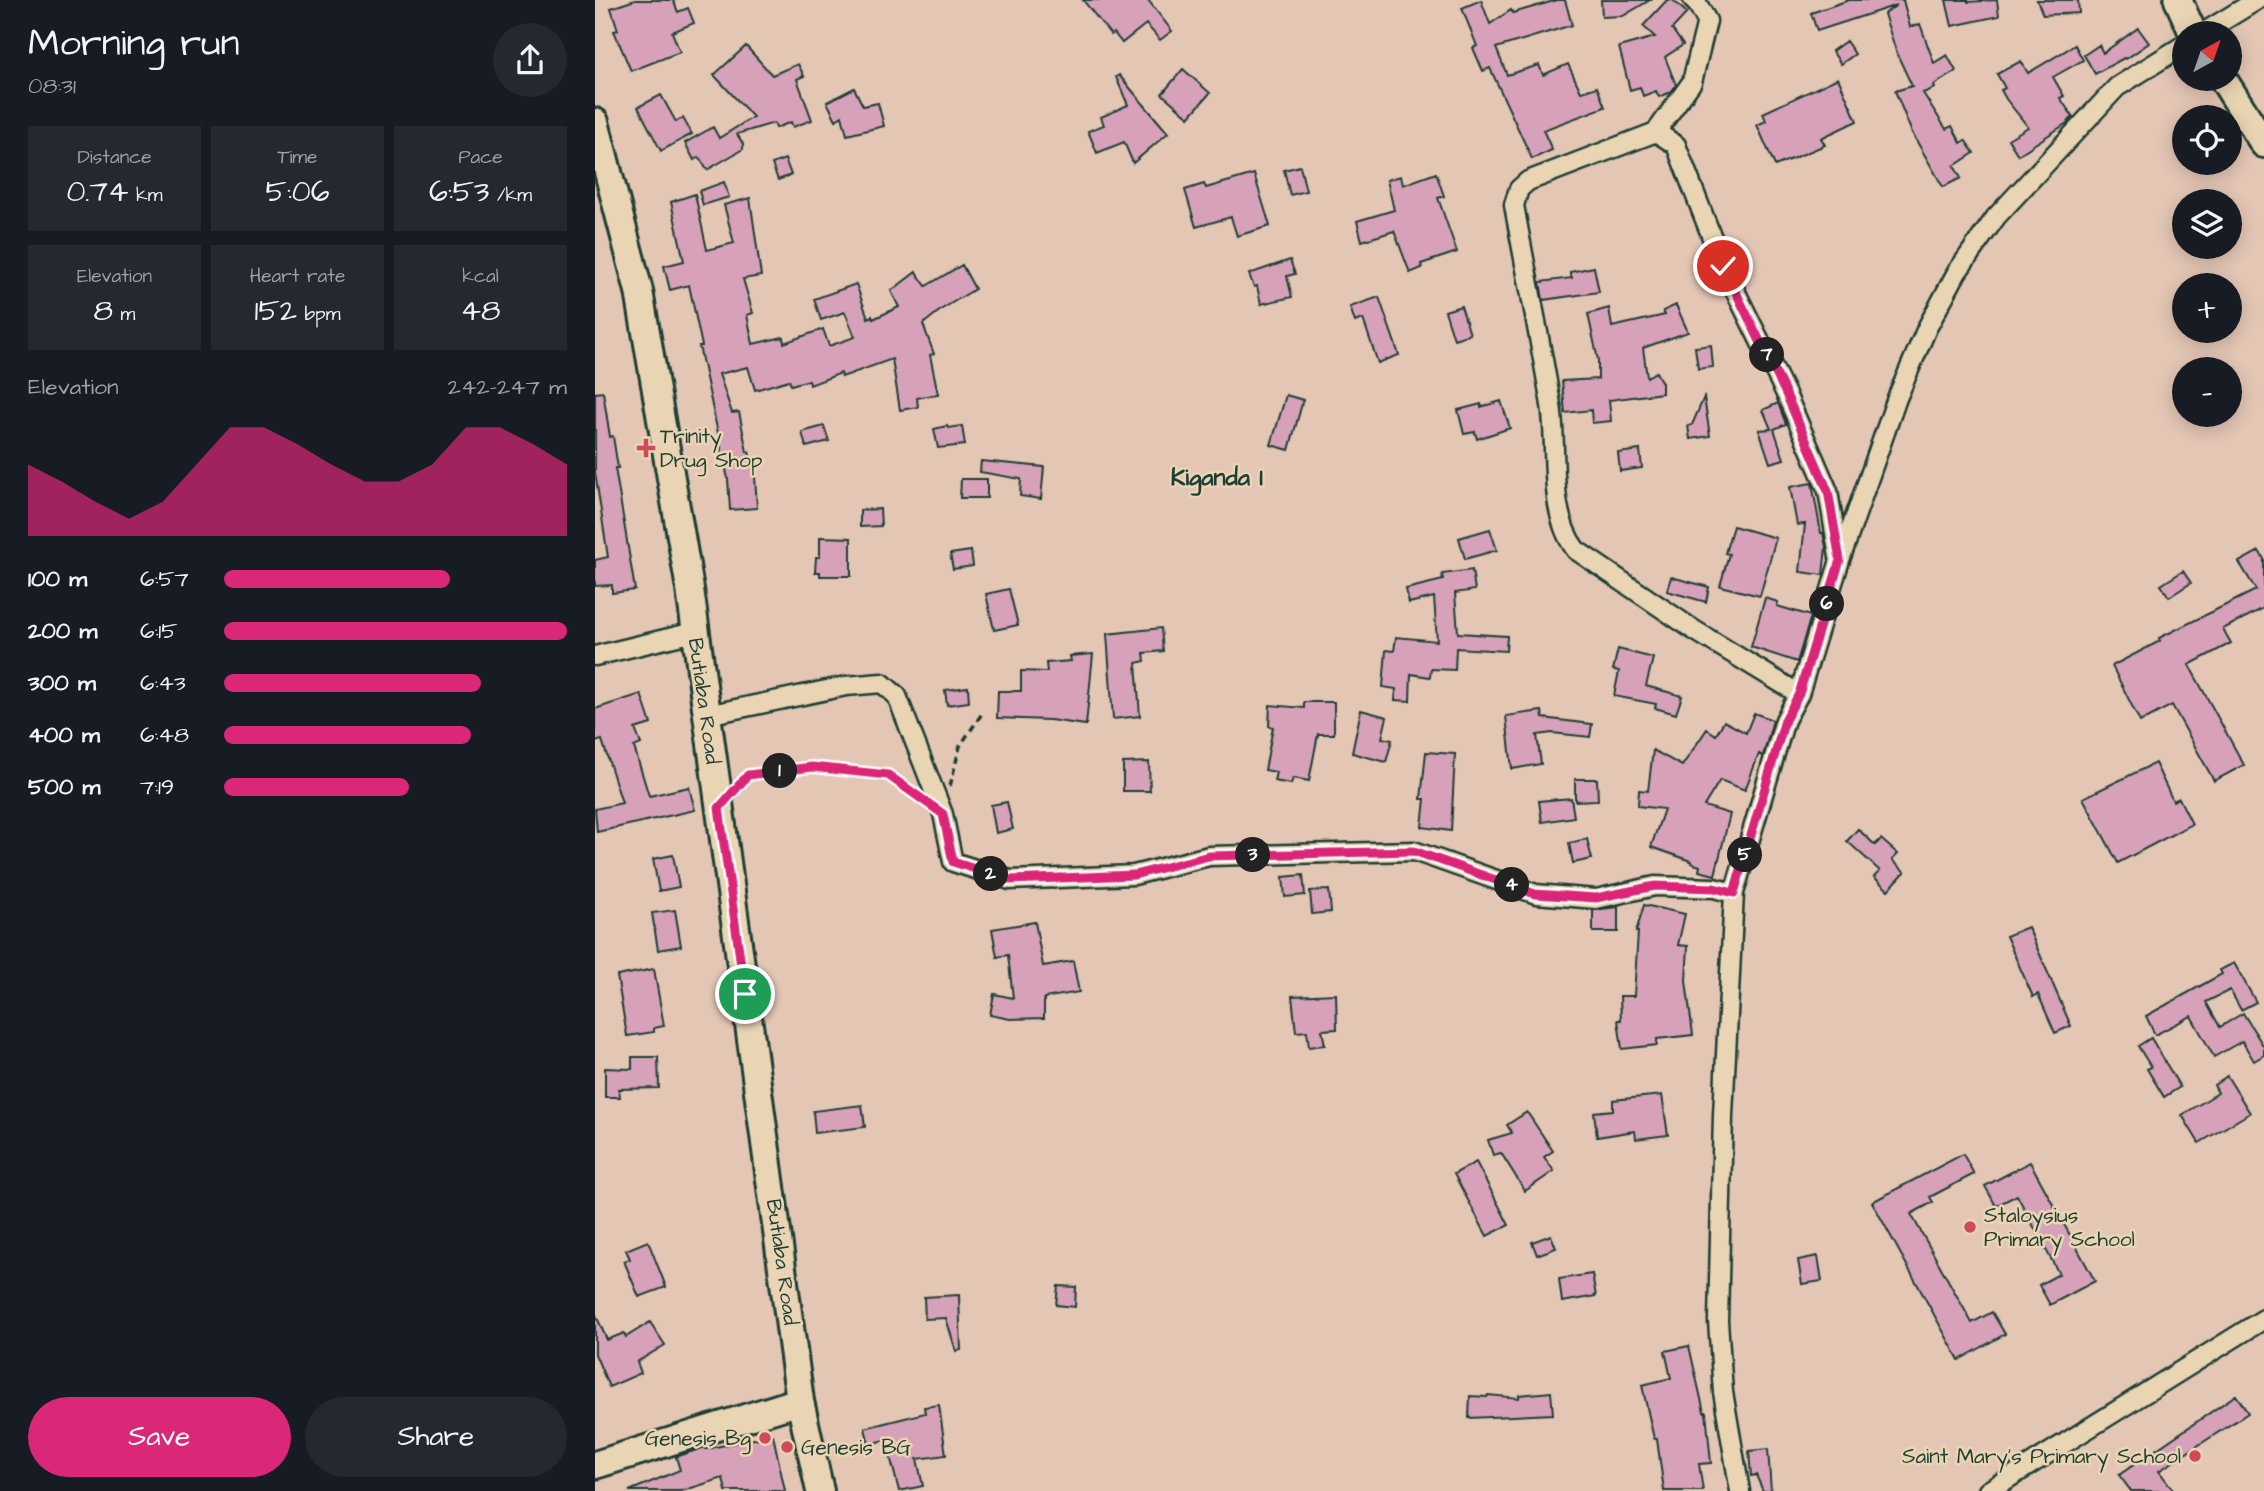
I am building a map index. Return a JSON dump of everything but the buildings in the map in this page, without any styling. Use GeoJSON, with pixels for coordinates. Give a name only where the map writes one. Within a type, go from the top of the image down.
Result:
{"type":"FeatureCollection","features":[{"type":"Feature","properties":{"kind":"main road"},"geometry":{"type":"LineString","coordinates":[[2178,0],[2188,21]]}},
{"type":"Feature","properties":{"kind":"main road"},"geometry":{"type":"LineString","coordinates":[[2231,91],[2264,144]]}},
{"type":"Feature","properties":{"kind":"main road","name":"Butiaba Road"},"geometry":{"type":"LineString","coordinates":[[595,122],[639,291],[690,589],[800,1401],[820,1491]]}},
{"type":"Feature","properties":{"kind":"main road"},"geometry":{"type":"LineString","coordinates":[[595,1465],[800,1401]]}},
{"type":"Feature","properties":{"kind":"street"},"geometry":{"type":"LineString","coordinates":[[1693,0],[1707,22],[1692,82],[1657,132],[1528,181],[1519,189],[1514,205],[1551,408],[1559,517],[1565,536],[1576,550],[1694,630],[1799,694]]}},
{"type":"Feature","properties":{"kind":"street"},"geometry":{"type":"LineString","coordinates":[[2223,21],[2257,0]]}},
{"type":"Feature","properties":{"kind":"street"},"geometry":{"type":"LineString","coordinates":[[1740,1491],[1723,1392],[1718,1321],[1723,1115],[1734,893],[1785,720],[1799,694],[1840,560],[1897,398],[1927,328],[1957,272],[1996,217],[2117,87],[2172,53]]}},
{"type":"Feature","properties":{"kind":"street"},"geometry":{"type":"LineString","coordinates":[[1657,132],[1676,145],[1723,266],[1786,394],[1828,491],[1840,560]]}},
{"type":"Feature","properties":{"kind":"street"},"geometry":{"type":"LineString","coordinates":[[595,656],[694,632]]}},
{"type":"Feature","properties":{"kind":"street"},"geometry":{"type":"LineString","coordinates":[[707,715],[846,686],[882,683],[897,696],[943,814],[953,862],[1010,880],[1134,875],[1209,856],[1414,851],[1535,894],[1596,898],[1655,886],[1714,888],[1734,893]]}},
{"type":"Feature","properties":{"kind":"street"},"geometry":{"type":"LineString","coordinates":[[1988,1491],[2264,1319]]}},
{"type":"Feature","properties":{"kind":"path"},"geometry":{"type":"LineString","coordinates":[[719,808],[748,775],[812,767],[888,775],[943,814],[960,746],[983,712]]}},
{"type":"Feature","properties":{"kind":"place","name":"Trinity Drug Shop"},"geometry":{"type":"Point","coordinates":[646,448]}},
{"type":"Feature","properties":{"kind":"place","name":"Staloysius Primary School"},"geometry":{"type":"Point","coordinates":[1970,1227]}},
{"type":"Feature","properties":{"kind":"place","name":"Genesis Bg"},"geometry":{"type":"Point","coordinates":[765,1438]}},
{"type":"Feature","properties":{"kind":"place","name":"Genesis BG"},"geometry":{"type":"Point","coordinates":[787,1447]}},
{"type":"Feature","properties":{"kind":"place","name":"Saint Mary's Primary School"},"geometry":{"type":"Point","coordinates":[2195,1456]}},
{"type":"Feature","properties":{"kind":"district","name":"Kiganda I"},"geometry":{"type":"Point","coordinates":[1217,478]}},
{"type":"Feature","properties":{"kind":"route"},"geometry":{"type":"LineString","coordinates":[[745,994],[719,808],[748,775],[812,767],[888,775],[943,814],[953,862],[1010,880],[1134,875],[1209,856],[1414,851],[1535,894],[1596,898],[1655,886],[1714,888],[1734,893],[1785,720],[1799,694],[1840,560],[1828,491],[1786,394],[1723,266]]}}]}
